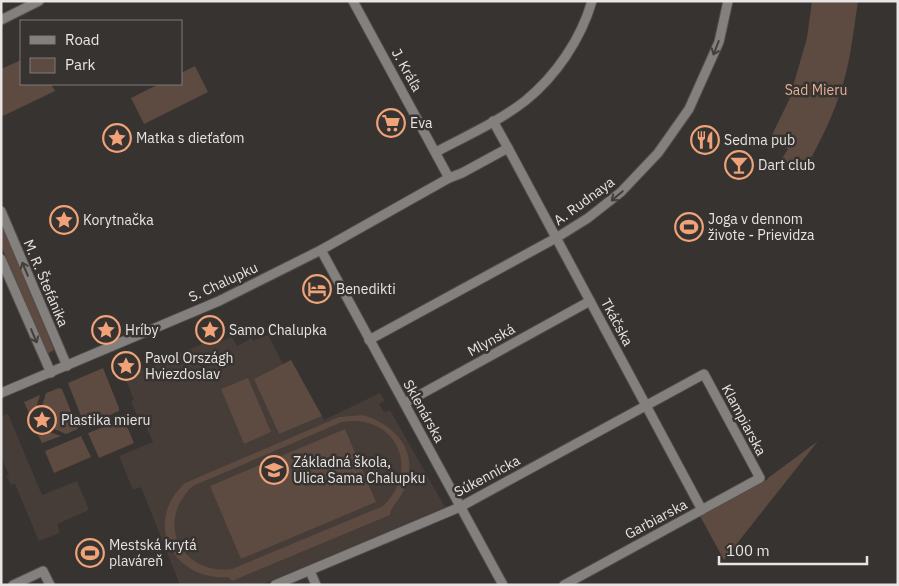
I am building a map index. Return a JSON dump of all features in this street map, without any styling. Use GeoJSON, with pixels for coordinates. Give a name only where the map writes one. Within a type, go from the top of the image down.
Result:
{"type":"FeatureCollection","features":[{"type":"Feature","properties":{"kind":"street"},"geometry":{"type":"LineString","coordinates":[[1,20],[39,1]]}},
{"type":"Feature","properties":{"kind":"street","name":"J. Kráľa"},"geometry":{"type":"LineString","coordinates":[[353,1],[436,152]]}},
{"type":"Feature","properties":{"kind":"street"},"geometry":{"type":"LineString","coordinates":[[449,178],[436,152],[493,121],[524,101],[545,82],[571,49],[589,13],[592,1]]}},
{"type":"Feature","properties":{"kind":"street","name":"A. Rudnaya"},"geometry":{"type":"LineString","coordinates":[[370,340],[556,238],[588,218],[621,192],[658,153],[672,135],[698,92],[719,42],[728,1]]}},
{"type":"Feature","properties":{"kind":"street"},"geometry":{"type":"LineString","coordinates":[[493,121],[508,148]]}},
{"type":"Feature","properties":{"kind":"street","name":"Tkáčska"},"geometry":{"type":"LineString","coordinates":[[508,148],[702,510]]}},
{"type":"Feature","properties":{"kind":"street","name":"S. Chalupku"},"geometry":{"type":"LineString","coordinates":[[1,393],[219,300],[320,250],[449,178],[508,148]]}},
{"type":"Feature","properties":{"kind":"street","name":"M. R. Štefánika"},"geometry":{"type":"LineString","coordinates":[[1,211],[67,366]]}},
{"type":"Feature","properties":{"kind":"street","name":"Sklenárska"},"geometry":{"type":"LineString","coordinates":[[320,250],[503,585]]}},
{"type":"Feature","properties":{"kind":"street"},"geometry":{"type":"LineString","coordinates":[[1,259],[50,373]]}},
{"type":"Feature","properties":{"kind":"street","name":"Mlynská"},"geometry":{"type":"LineString","coordinates":[[405,403],[590,301]]}},
{"type":"Feature","properties":{"kind":"street","name":"Súkennícka"},"geometry":{"type":"LineString","coordinates":[[275,585],[460,507],[704,374]]}},
{"type":"Feature","properties":{"kind":"street","name":"Klampiarska"},"geometry":{"type":"LineString","coordinates":[[704,374],[760,478]]}},
{"type":"Feature","properties":{"kind":"street","name":"Garbiarska"},"geometry":{"type":"LineString","coordinates":[[564,585],[760,478]]}},
{"type":"Feature","properties":{"kind":"street"},"geometry":{"type":"LineString","coordinates":[[13,585],[43,571],[50,585]]}},
{"type":"Feature","properties":{"kind":"street"},"geometry":{"type":"LineString","coordinates":[[310,571],[316,585]]}},
{"type":"Feature","properties":{"kind":"shaded area","name":"Základná škola, Ulica Sama Chalupku"},"geometry":{"type":"Polygon","coordinates":[[[268,335],[283,364],[291,360],[324,420],[380,393],[385,401],[379,404],[384,412],[390,410],[445,507],[261,585],[180,585],[141,487],[133,490],[119,456],[153,442],[141,416],[138,417],[131,401],[134,400],[126,380],[135,376],[134,373],[209,341],[211,345],[232,337],[237,346],[252,338],[253,341],[268,335]]]}},
{"type":"Feature","properties":{"kind":"shaded area"},"geometry":{"type":"Polygon","coordinates":[[[8,414],[42,495],[77,481],[89,510],[57,524],[60,533],[39,541],[15,484],[11,485],[6,476],[9,475],[1,456],[1,416],[8,414]]]}},
{"type":"Feature","properties":{"kind":"green space","name":"Sad Mieru"},"geometry":{"type":"Polygon","coordinates":[[[812,1],[858,1],[851,51],[842,87],[826,128],[803,173],[781,160],[788,149],[770,139],[789,100],[807,38],[812,1]]]}},
{"type":"Feature","properties":{"kind":"green space"},"geometry":{"type":"Polygon","coordinates":[[[20,60],[20,85],[52,85],[55,91],[3,116],[1,113],[1,69],[20,60]]]}},
{"type":"Feature","properties":{"kind":"green space"},"geometry":{"type":"Polygon","coordinates":[[[195,66],[208,92],[144,124],[131,98],[157,85],[182,85],[182,72],[195,66]]]}},
{"type":"Feature","properties":{"kind":"green space"},"geometry":{"type":"Polygon","coordinates":[[[1,222],[54,350],[47,354],[1,245],[1,222]]]}},
{"type":"Feature","properties":{"kind":"green space"},"geometry":{"type":"Polygon","coordinates":[[[291,360],[322,416],[279,434],[254,379],[291,360]]]}},
{"type":"Feature","properties":{"kind":"green space"},"geometry":{"type":"Polygon","coordinates":[[[103,368],[119,411],[85,426],[68,383],[103,368]]]}},
{"type":"Feature","properties":{"kind":"green space"},"geometry":{"type":"Polygon","coordinates":[[[248,378],[271,432],[244,444],[221,389],[248,378]]]}},
{"type":"Feature","properties":{"kind":"green space"},"geometry":{"type":"Polygon","coordinates":[[[59,388],[62,389],[78,429],[66,434],[50,427],[54,415],[41,410],[46,393],[59,388]]]}},
{"type":"Feature","properties":{"kind":"green space"},"geometry":{"type":"Polygon","coordinates":[[[40,395],[32,420],[24,402],[40,395]]]}},
{"type":"Feature","properties":{"kind":"green space"},"geometry":{"type":"Polygon","coordinates":[[[363,415],[376,420],[396,434],[403,444],[408,454],[408,479],[390,515],[232,581],[228,577],[209,576],[192,569],[179,559],[170,546],[165,531],[166,515],[172,498],[185,483],[339,417],[363,415]],[[342,422],[193,486],[181,500],[175,515],[175,530],[179,543],[187,555],[199,564],[214,569],[232,569],[383,506],[394,493],[400,479],[402,465],[393,439],[383,430],[370,423],[342,422]]]}},
{"type":"Feature","properties":{"kind":"green space"},"geometry":{"type":"Polygon","coordinates":[[[124,419],[134,443],[99,458],[88,433],[124,419]]]}},
{"type":"Feature","properties":{"kind":"green space"},"geometry":{"type":"Polygon","coordinates":[[[40,429],[61,436],[42,443],[38,435],[40,429]]]}},
{"type":"Feature","properties":{"kind":"green space"},"geometry":{"type":"Polygon","coordinates":[[[345,429],[376,502],[241,559],[210,486],[345,429]]]}},
{"type":"Feature","properties":{"kind":"green space"},"geometry":{"type":"Polygon","coordinates":[[[81,436],[91,457],[54,473],[45,451],[81,436]]]}},
{"type":"Feature","properties":{"kind":"green space"},"geometry":{"type":"Polygon","coordinates":[[[818,441],[724,560],[700,516],[768,479],[818,441]]]}},
{"type":"Feature","properties":{"kind":"place","name":"Eva"},"geometry":{"type":"Point","coordinates":[391,123]}},
{"type":"Feature","properties":{"kind":"place","name":"Matka s dieťaťom"},"geometry":{"type":"Point","coordinates":[117,138]}},
{"type":"Feature","properties":{"kind":"place","name":"Sedma pub"},"geometry":{"type":"Point","coordinates":[705,140]}},
{"type":"Feature","properties":{"kind":"place","name":"Dart club"},"geometry":{"type":"Point","coordinates":[739,165]}},
{"type":"Feature","properties":{"kind":"place","name":"Korytnačka"},"geometry":{"type":"Point","coordinates":[64,220]}},
{"type":"Feature","properties":{"kind":"place","name":"Joga v dennom živote - Prievidza"},"geometry":{"type":"Point","coordinates":[689,227]}},
{"type":"Feature","properties":{"kind":"place","name":"Benedikti"},"geometry":{"type":"Point","coordinates":[317,289]}},
{"type":"Feature","properties":{"kind":"place","name":"Hríby"},"geometry":{"type":"Point","coordinates":[106,330]}},
{"type":"Feature","properties":{"kind":"place","name":"Samo Chalupka"},"geometry":{"type":"Point","coordinates":[210,330]}},
{"type":"Feature","properties":{"kind":"place","name":"Pavol Országh Hviezdoslav"},"geometry":{"type":"Point","coordinates":[126,366]}},
{"type":"Feature","properties":{"kind":"place","name":"Plastika mieru"},"geometry":{"type":"Point","coordinates":[42,420]}},
{"type":"Feature","properties":{"kind":"place","name":"Základná škola, Ulica Sama Chalupku"},"geometry":{"type":"Point","coordinates":[274,470]}},
{"type":"Feature","properties":{"kind":"place","name":"Mestská krytá plaváreň"},"geometry":{"type":"Point","coordinates":[90,553]}}]}
